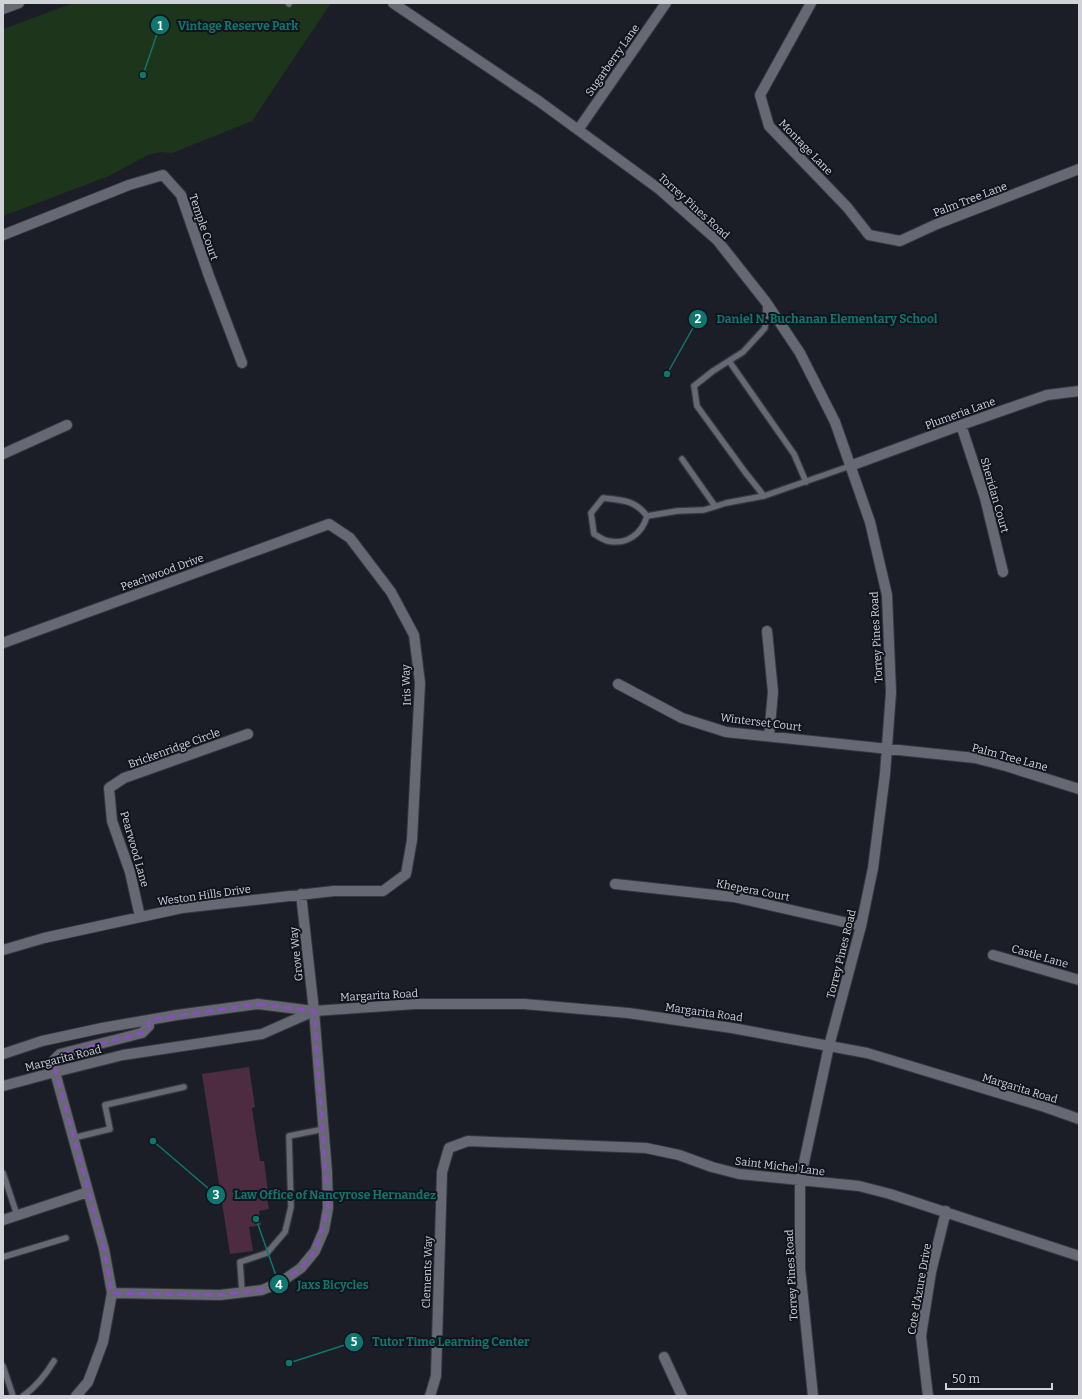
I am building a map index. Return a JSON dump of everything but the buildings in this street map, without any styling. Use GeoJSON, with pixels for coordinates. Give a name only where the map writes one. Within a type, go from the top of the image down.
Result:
{"type":"FeatureCollection","features":[{"type":"Feature","properties":{"kind":"street"},"geometry":{"type":"LineString","coordinates":[[3,9],[19,3]]}},
{"type":"Feature","properties":{"kind":"street","name":"Torrey Pines Road"},"geometry":{"type":"LineString","coordinates":[[393,3],[540,102],[659,189],[717,240],[766,302],[800,353],[835,422],[870,522],[887,595],[891,692],[885,774],[873,868],[861,926],[829,1046],[800,1181],[800,1268],[813,1396]]}},
{"type":"Feature","properties":{"kind":"street","name":"Sugarberry Lane"},"geometry":{"type":"LineString","coordinates":[[578,130],[666,3]]}},
{"type":"Feature","properties":{"kind":"street","name":"Montage Lane"},"geometry":{"type":"LineString","coordinates":[[811,3],[760,95],[769,126],[847,207],[869,235]]}},
{"type":"Feature","properties":{"kind":"street","name":"Palm Tree Lane"},"geometry":{"type":"LineString","coordinates":[[869,235],[900,241],[937,224],[1079,169]]}},
{"type":"Feature","properties":{"kind":"street","name":"Temple Court"},"geometry":{"type":"LineString","coordinates":[[3,235],[128,185],[163,175],[181,195],[208,276],[242,363]]}},
{"type":"Feature","properties":{"kind":"street","name":"Plumeria Lane"},"geometry":{"type":"LineString","coordinates":[[850,466],[1047,395],[1079,392]]}},
{"type":"Feature","properties":{"kind":"street"},"geometry":{"type":"LineString","coordinates":[[3,454],[67,425]]}},
{"type":"Feature","properties":{"kind":"street","name":"Sheridan Court"},"geometry":{"type":"LineString","coordinates":[[961,425],[985,498],[1003,572]]}},
{"type":"Feature","properties":{"kind":"street","name":"Peachwood Drive"},"geometry":{"type":"LineString","coordinates":[[3,643],[329,524]]}},
{"type":"Feature","properties":{"kind":"street","name":"Iris Way"},"geometry":{"type":"LineString","coordinates":[[329,524],[350,538],[392,592],[414,635],[420,684],[412,840],[406,874]]}},
{"type":"Feature","properties":{"kind":"street"},"geometry":{"type":"LineString","coordinates":[[767,631],[773,692],[769,736]]}},
{"type":"Feature","properties":{"kind":"street","name":"Winterset Court"},"geometry":{"type":"LineString","coordinates":[[618,684],[682,718],[726,732],[887,749]]}},
{"type":"Feature","properties":{"kind":"street","name":"Brickenridge Circle"},"geometry":{"type":"LineString","coordinates":[[109,788],[124,778],[248,734]]}},
{"type":"Feature","properties":{"kind":"street","name":"Palm Tree Lane"},"geometry":{"type":"LineString","coordinates":[[887,749],[975,758],[1079,789]]}},
{"type":"Feature","properties":{"kind":"street","name":"Pearwood Lane"},"geometry":{"type":"LineString","coordinates":[[109,788],[112,821],[130,872],[140,917]]}},
{"type":"Feature","properties":{"kind":"street","name":"Weston Hills Drive"},"geometry":{"type":"LineString","coordinates":[[3,950],[44,938],[182,908],[334,890],[383,891],[406,874]]}},
{"type":"Feature","properties":{"kind":"street","name":"Khepera Court"},"geometry":{"type":"LineString","coordinates":[[614,884],[734,897],[861,926]]}},
{"type":"Feature","properties":{"kind":"street","name":"Grove Way"},"geometry":{"type":"LineString","coordinates":[[112,1293],[220,1295],[262,1290],[281,1282],[301,1268],[315,1251],[324,1230],[328,1208],[324,1129],[314,1011],[301,894]]}},
{"type":"Feature","properties":{"kind":"street","name":"Castle Lane"},"geometry":{"type":"LineString","coordinates":[[993,955],[1079,980]]}},
{"type":"Feature","properties":{"kind":"street","name":"Margarita Road"},"geometry":{"type":"LineString","coordinates":[[3,1054],[42,1041],[149,1020],[258,1004],[314,1011],[414,1004],[524,1004],[628,1013],[732,1028],[867,1053],[1045,1107],[1079,1119]]}},
{"type":"Feature","properties":{"kind":"street","name":"Margarita Road"},"geometry":{"type":"LineString","coordinates":[[3,1086],[123,1055],[262,1034],[314,1011]]}},
{"type":"Feature","properties":{"kind":"street"},"geometry":{"type":"LineString","coordinates":[[76,1396],[88,1382],[103,1342],[112,1293],[104,1249],[53,1061],[60,1054],[142,1033],[149,1026],[149,1020]]}},
{"type":"Feature","properties":{"kind":"street","name":"Saint Michel Lane"},"geometry":{"type":"LineString","coordinates":[[449,1148],[468,1141],[646,1148],[679,1155],[712,1168],[739,1174],[859,1186],[890,1194],[1079,1256]]}},
{"type":"Feature","properties":{"kind":"street","name":"Clements Way"},"geometry":{"type":"LineString","coordinates":[[430,1396],[436,1376],[442,1172],[449,1148]]}},
{"type":"Feature","properties":{"kind":"street"},"geometry":{"type":"LineString","coordinates":[[3,1220],[88,1192]]}},
{"type":"Feature","properties":{"kind":"street","name":"Cote d'Azure Drive"},"geometry":{"type":"LineString","coordinates":[[928,1396],[921,1336],[931,1272],[946,1212]]}},
{"type":"Feature","properties":{"kind":"street"},"geometry":{"type":"LineString","coordinates":[[664,1357],[682,1396]]}},
{"type":"Feature","properties":{"kind":"lane"},"geometry":{"type":"LineString","coordinates":[[764,496],[697,406],[694,386],[713,371],[743,352],[765,328],[766,302]]}},
{"type":"Feature","properties":{"kind":"lane"},"geometry":{"type":"LineString","coordinates":[[729,361],[794,454],[806,482]]}},
{"type":"Feature","properties":{"kind":"lane"},"geometry":{"type":"LineString","coordinates":[[682,459],[715,506]]}},
{"type":"Feature","properties":{"kind":"lane"},"geometry":{"type":"LineString","coordinates":[[647,516],[677,511],[704,510],[726,502],[764,496],[850,466]]}},
{"type":"Feature","properties":{"kind":"lane"},"geometry":{"type":"LineString","coordinates":[[603,498],[626,501],[642,508],[647,516],[646,522],[638,534],[623,541],[608,541],[594,534],[591,512],[603,498]]}},
{"type":"Feature","properties":{"kind":"lane"},"geometry":{"type":"LineString","coordinates":[[73,1138],[110,1129],[105,1105],[184,1087]]}},
{"type":"Feature","properties":{"kind":"lane"},"geometry":{"type":"LineString","coordinates":[[242,1292],[240,1262],[267,1253],[285,1232],[291,1207],[289,1136],[324,1129]]}},
{"type":"Feature","properties":{"kind":"lane"},"geometry":{"type":"LineString","coordinates":[[3,1173],[17,1215]]}},
{"type":"Feature","properties":{"kind":"lane"},"geometry":{"type":"LineString","coordinates":[[3,1257],[66,1238]]}},
{"type":"Feature","properties":{"kind":"lane"},"geometry":{"type":"LineString","coordinates":[[22,1396],[34,1388],[54,1362]]}},
{"type":"Feature","properties":{"kind":"lane"},"geometry":{"type":"LineString","coordinates":[[3,1366],[13,1396]]}},
{"type":"Feature","properties":{"kind":"highlighted area"},"geometry":{"type":"Polygon","coordinates":[[[258,1004],[314,1011],[328,1208],[315,1251],[301,1268],[281,1282],[262,1290],[220,1295],[112,1293],[104,1249],[53,1061],[60,1054],[142,1033],[149,1026],[149,1020],[258,1004]]]}},
{"type":"Feature","properties":{"kind":"green space"},"geometry":{"type":"Polygon","coordinates":[[[73,3],[331,3],[252,121],[172,153],[160,152],[148,155],[109,176],[3,216],[3,29],[73,3]]]}},
{"type":"Feature","properties":{"kind":"place","name":"Vintage Reserve Park"},"geometry":{"type":"Point","coordinates":[143,75]}},
{"type":"Feature","properties":{"kind":"place","name":"Daniel N. Buchanan Elementary School"},"geometry":{"type":"Point","coordinates":[667,374]}},
{"type":"Feature","properties":{"kind":"place","name":"Law Office of Nancyrose Hernandez"},"geometry":{"type":"Point","coordinates":[153,1141]}},
{"type":"Feature","properties":{"kind":"place","name":"Jaxs Bicycles"},"geometry":{"type":"Point","coordinates":[256,1219]}},
{"type":"Feature","properties":{"kind":"place","name":"Tutor Time Learning Center"},"geometry":{"type":"Point","coordinates":[289,1363]}}]}
